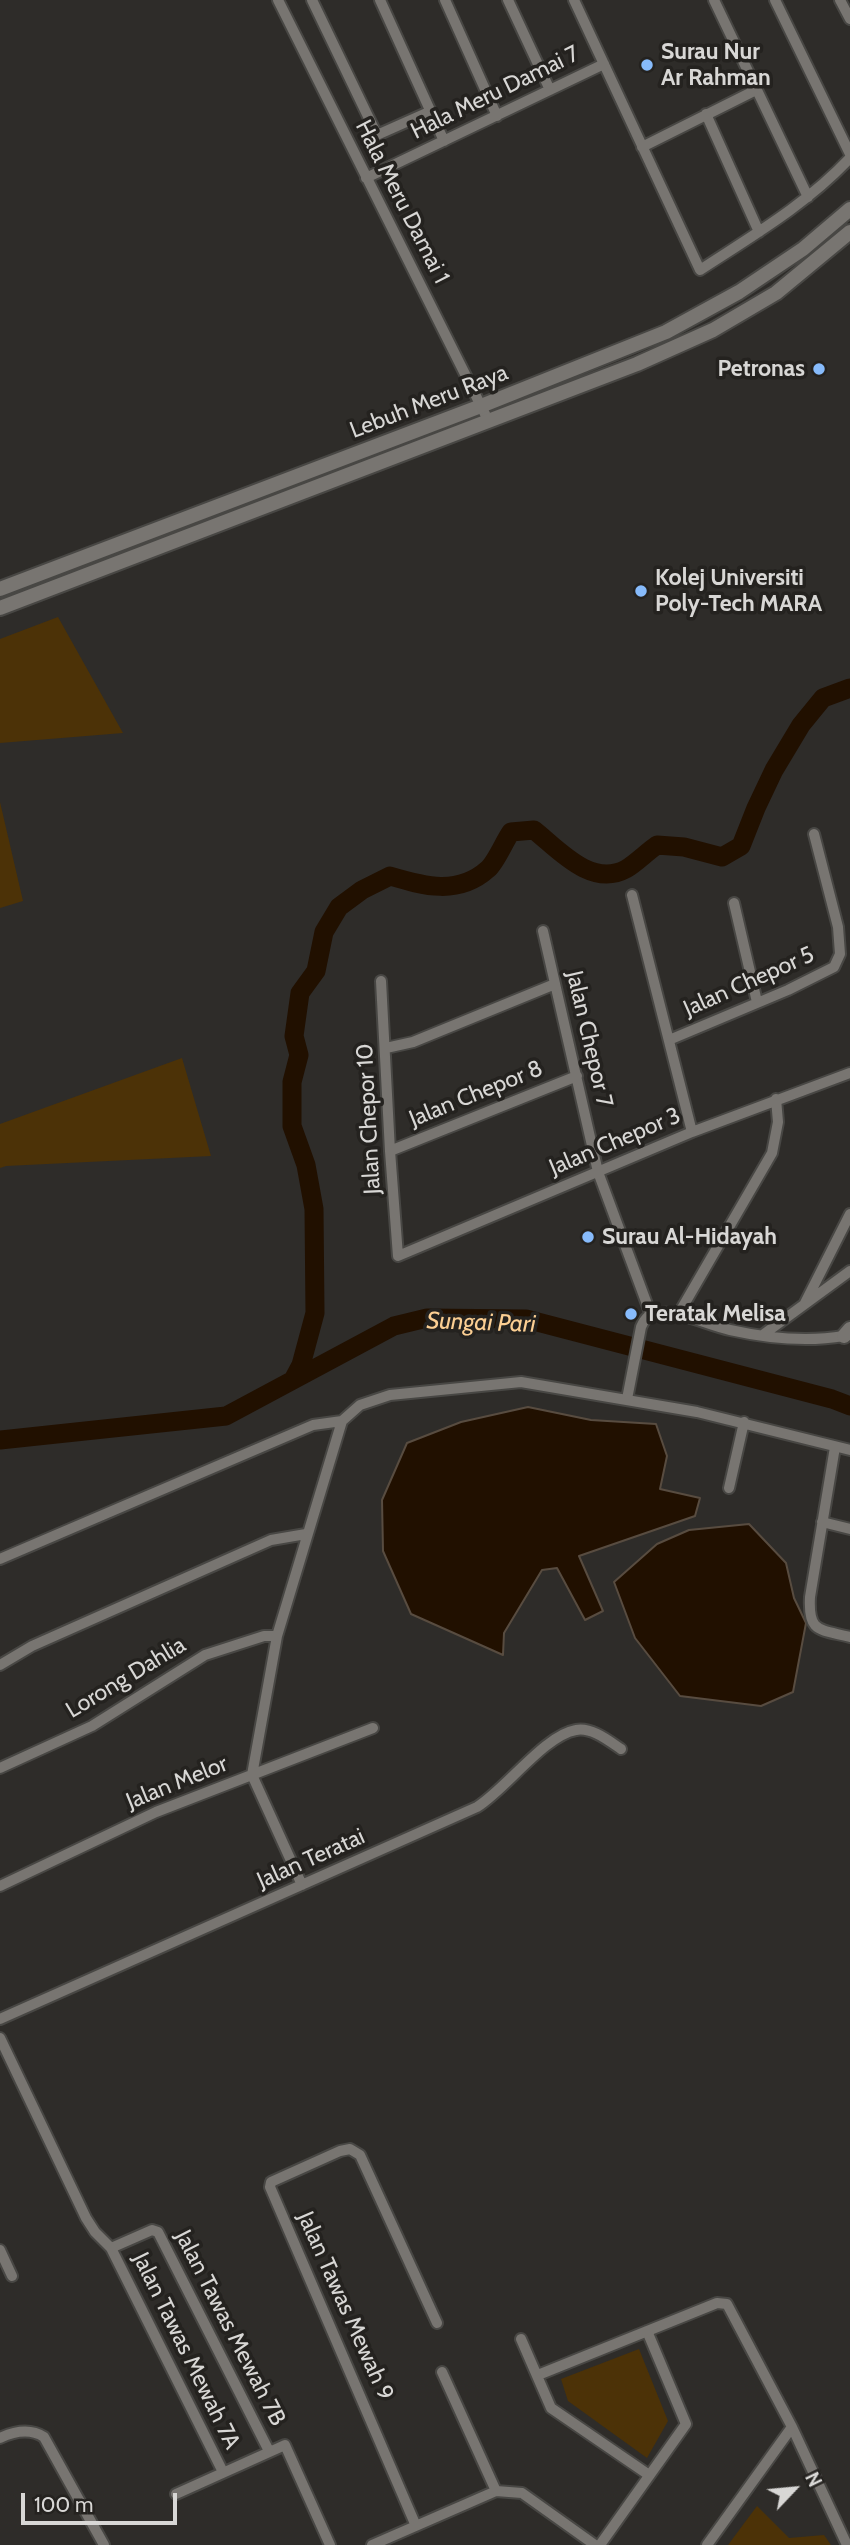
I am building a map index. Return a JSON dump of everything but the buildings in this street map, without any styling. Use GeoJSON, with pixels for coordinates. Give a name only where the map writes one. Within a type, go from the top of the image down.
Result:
{"type":"FeatureCollection","features":[{"type":"Feature","properties":{"kind":"main road","name":"Lebuh Meru Raya"},"geometry":{"type":"LineString","coordinates":[[0,590],[481,406],[666,332],[703,313],[803,249],[850,209]]}},
{"type":"Feature","properties":{"kind":"main road","name":"Lebuh Meru Raya"},"geometry":{"type":"LineString","coordinates":[[0,608],[637,364],[712,330],[776,293],[850,232]]}},
{"type":"Feature","properties":{"kind":"main road"},"geometry":{"type":"LineString","coordinates":[[0,583],[33,577]]}},
{"type":"Feature","properties":{"kind":"street","name":"Hala Meru Damai 1"},"geometry":{"type":"LineString","coordinates":[[278,0],[489,422]]}},
{"type":"Feature","properties":{"kind":"street"},"geometry":{"type":"LineString","coordinates":[[312,0],[377,135],[431,111]]}},
{"type":"Feature","properties":{"kind":"street"},"geometry":{"type":"LineString","coordinates":[[380,0],[444,141]]}},
{"type":"Feature","properties":{"kind":"street"},"geometry":{"type":"LineString","coordinates":[[445,0],[497,116]]}},
{"type":"Feature","properties":{"kind":"street"},"geometry":{"type":"LineString","coordinates":[[508,0],[551,90]]}},
{"type":"Feature","properties":{"kind":"street"},"geometry":{"type":"LineString","coordinates":[[574,0],[699,270],[808,197],[829,180],[850,156],[775,0]]}},
{"type":"Feature","properties":{"kind":"street"},"geometry":{"type":"LineString","coordinates":[[714,0],[808,197]]}},
{"type":"Feature","properties":{"kind":"street"},"geometry":{"type":"LineString","coordinates":[[841,0],[850,19]]}},
{"type":"Feature","properties":{"kind":"street","name":"Hala Meru Damai 7"},"geometry":{"type":"LineString","coordinates":[[366,178],[604,64]]}},
{"type":"Feature","properties":{"kind":"street"},"geometry":{"type":"LineString","coordinates":[[642,147],[756,90]]}},
{"type":"Feature","properties":{"kind":"street"},"geometry":{"type":"LineString","coordinates":[[706,114],[759,232]]}},
{"type":"Feature","properties":{"kind":"street","name":"Jalan Chepor 5"},"geometry":{"type":"LineString","coordinates":[[669,1041],[824,974],[834,967],[840,954],[838,927],[814,834]]}},
{"type":"Feature","properties":{"kind":"street"},"geometry":{"type":"LineString","coordinates":[[632,895],[692,1132]]}},
{"type":"Feature","properties":{"kind":"street"},"geometry":{"type":"LineString","coordinates":[[734,903],[757,1002]]}},
{"type":"Feature","properties":{"kind":"street","name":"Jalan Chepor 7"},"geometry":{"type":"LineString","coordinates":[[543,931],[598,1172],[651,1315]]}},
{"type":"Feature","properties":{"kind":"street","name":"Jalan Chepor 10"},"geometry":{"type":"LineString","coordinates":[[381,981],[398,1256]]}},
{"type":"Feature","properties":{"kind":"street"},"geometry":{"type":"LineString","coordinates":[[386,1048],[413,1042],[555,984]]}},
{"type":"Feature","properties":{"kind":"street","name":"Jalan Chepor 3"},"geometry":{"type":"LineString","coordinates":[[398,1256],[692,1132],[850,1073]]}},
{"type":"Feature","properties":{"kind":"street","name":"Jalan Chepor 8"},"geometry":{"type":"LineString","coordinates":[[390,1151],[577,1076]]}},
{"type":"Feature","properties":{"kind":"street"},"geometry":{"type":"LineString","coordinates":[[678,1315],[772,1153],[778,1130],[779,1109],[776,1099]]}},
{"type":"Feature","properties":{"kind":"street"},"geometry":{"type":"LineString","coordinates":[[804,1305],[850,1214]]}},
{"type":"Feature","properties":{"kind":"street"},"geometry":{"type":"LineString","coordinates":[[764,1334],[850,1271]]}},
{"type":"Feature","properties":{"kind":"street"},"geometry":{"type":"LineString","coordinates":[[627,1399],[629,1377],[641,1327],[644,1321],[656,1313],[678,1315],[732,1331],[812,1339],[848,1333]]}},
{"type":"Feature","properties":{"kind":"street"},"geometry":{"type":"LineString","coordinates":[[302,1885],[252,1775],[277,1636],[306,1534],[342,1421],[360,1405],[377,1398],[497,1383],[539,1384],[744,1422],[850,1450]]}},
{"type":"Feature","properties":{"kind":"street"},"geometry":{"type":"LineString","coordinates":[[0,1559],[313,1425],[342,1421]]}},
{"type":"Feature","properties":{"kind":"street"},"geometry":{"type":"LineString","coordinates":[[729,1488],[744,1422]]}},
{"type":"Feature","properties":{"kind":"street"},"geometry":{"type":"LineString","coordinates":[[835,1447],[809,1617],[812,1624],[822,1630],[850,1637]]}},
{"type":"Feature","properties":{"kind":"street"},"geometry":{"type":"LineString","coordinates":[[822,1522],[850,1529]]}},
{"type":"Feature","properties":{"kind":"street"},"geometry":{"type":"LineString","coordinates":[[0,1665],[32,1646],[271,1540],[306,1534]]}},
{"type":"Feature","properties":{"kind":"street","name":"Lorong Dahlia"},"geometry":{"type":"LineString","coordinates":[[0,1768],[92,1726],[205,1655],[264,1636],[277,1636]]}},
{"type":"Feature","properties":{"kind":"street","name":"Jalan Melor"},"geometry":{"type":"LineString","coordinates":[[0,1886],[156,1812],[373,1728]]}},
{"type":"Feature","properties":{"kind":"street","name":"Jalan Teratai"},"geometry":{"type":"LineString","coordinates":[[0,2019],[477,1807],[489,1800],[552,1741],[577,1729],[597,1734],[621,1749]]}},
{"type":"Feature","properties":{"kind":"street","name":"Jalan Tawas Mewah 7A"},"geometry":{"type":"LineString","coordinates":[[0,2038],[86,2218],[111,2248],[223,2472]]}},
{"type":"Feature","properties":{"kind":"street","name":"Jalan Tawas Mewah 9"},"geometry":{"type":"LineString","coordinates":[[416,2526],[270,2188],[271,2182],[340,2151],[350,2149],[360,2155],[437,2323]]}},
{"type":"Feature","properties":{"kind":"street","name":"Jalan Tawas Mewah 7B"},"geometry":{"type":"LineString","coordinates":[[111,2248],[152,2230],[158,2232],[269,2451]]}},
{"type":"Feature","properties":{"kind":"street"},"geometry":{"type":"LineString","coordinates":[[0,2250],[12,2276]]}},
{"type":"Feature","properties":{"kind":"street"},"geometry":{"type":"LineString","coordinates":[[538,2375],[717,2303],[727,2304],[792,2427],[847,2545]]}},
{"type":"Feature","properties":{"kind":"street"},"geometry":{"type":"LineString","coordinates":[[372,2545],[496,2491],[522,2493],[597,2545],[686,2424],[647,2331]]}},
{"type":"Feature","properties":{"kind":"street"},"geometry":{"type":"LineString","coordinates":[[521,2339],[551,2408],[649,2475]]}},
{"type":"Feature","properties":{"kind":"street"},"geometry":{"type":"LineString","coordinates":[[442,2372],[496,2491]]}},
{"type":"Feature","properties":{"kind":"street"},"geometry":{"type":"LineString","coordinates":[[707,2545],[792,2427]]}},
{"type":"Feature","properties":{"kind":"street"},"geometry":{"type":"LineString","coordinates":[[0,2438],[12,2432],[27,2432],[44,2438],[104,2545]]}},
{"type":"Feature","properties":{"kind":"street"},"geometry":{"type":"LineString","coordinates":[[176,2494],[285,2445],[330,2545]]}},
{"type":"Feature","properties":{"kind":"shaded area"},"geometry":{"type":"Polygon","coordinates":[[[58,617],[123,733],[0,743],[0,639],[58,617]]]}},
{"type":"Feature","properties":{"kind":"shaded area"},"geometry":{"type":"Polygon","coordinates":[[[0,802],[23,901],[0,908],[0,802]]]}},
{"type":"Feature","properties":{"kind":"shaded area"},"geometry":{"type":"Polygon","coordinates":[[[182,1058],[211,1156],[0,1168],[0,1124],[182,1058]]]}},
{"type":"Feature","properties":{"kind":"shaded area"},"geometry":{"type":"Polygon","coordinates":[[[528,1407],[591,1420],[656,1424],[667,1456],[660,1489],[700,1498],[695,1516],[579,1556],[603,1611],[585,1620],[557,1568],[542,1570],[504,1633],[503,1655],[411,1614],[383,1551],[382,1500],[407,1443],[461,1422],[528,1407]]]}},
{"type":"Feature","properties":{"kind":"shaded area"},"geometry":{"type":"Polygon","coordinates":[[[749,1524],[786,1563],[794,1598],[806,1623],[793,1692],[761,1706],[680,1696],[635,1638],[614,1582],[657,1544],[689,1530],[749,1524]]]}},
{"type":"Feature","properties":{"kind":"shaded area"},"geometry":{"type":"Polygon","coordinates":[[[639,2349],[668,2421],[647,2458],[568,2401],[561,2379],[639,2349]]]}},
{"type":"Feature","properties":{"kind":"shaded area"},"geometry":{"type":"Polygon","coordinates":[[[757,2506],[789,2538],[824,2535],[831,2545],[728,2545],[757,2506]]]}},
{"type":"Feature","properties":{"kind":"waterway"},"geometry":{"type":"LineString","coordinates":[[293,1380],[301,1365],[315,1313],[314,1209],[306,1165],[292,1126],[292,1082],[299,1055],[294,1036],[300,993],[316,971],[324,932],[339,907],[362,890],[390,876],[428,885],[453,886],[465,883],[491,866],[511,832],[534,830],[564,856],[600,874],[613,874],[626,869],[657,845],[684,847],[722,857],[741,846],[774,770],[801,725],[823,698],[850,688]]}},
{"type":"Feature","properties":{"kind":"waterway","name":"Sungai Pari"},"geometry":{"type":"LineString","coordinates":[[0,1440],[226,1416],[394,1326],[427,1318],[526,1319],[850,1406]]}},
{"type":"Feature","properties":{"kind":"place","name":"Surau Nur Ar Rahman"},"geometry":{"type":"Point","coordinates":[647,65]}},
{"type":"Feature","properties":{"kind":"place","name":"Petronas"},"geometry":{"type":"Point","coordinates":[819,369]}},
{"type":"Feature","properties":{"kind":"place","name":"Kolej Universiti Poly-Tech MARA"},"geometry":{"type":"Point","coordinates":[641,591]}},
{"type":"Feature","properties":{"kind":"place","name":"Surau Al-Hidayah"},"geometry":{"type":"Point","coordinates":[588,1237]}},
{"type":"Feature","properties":{"kind":"place","name":"Teratak Melisa"},"geometry":{"type":"Point","coordinates":[631,1314]}}]}
